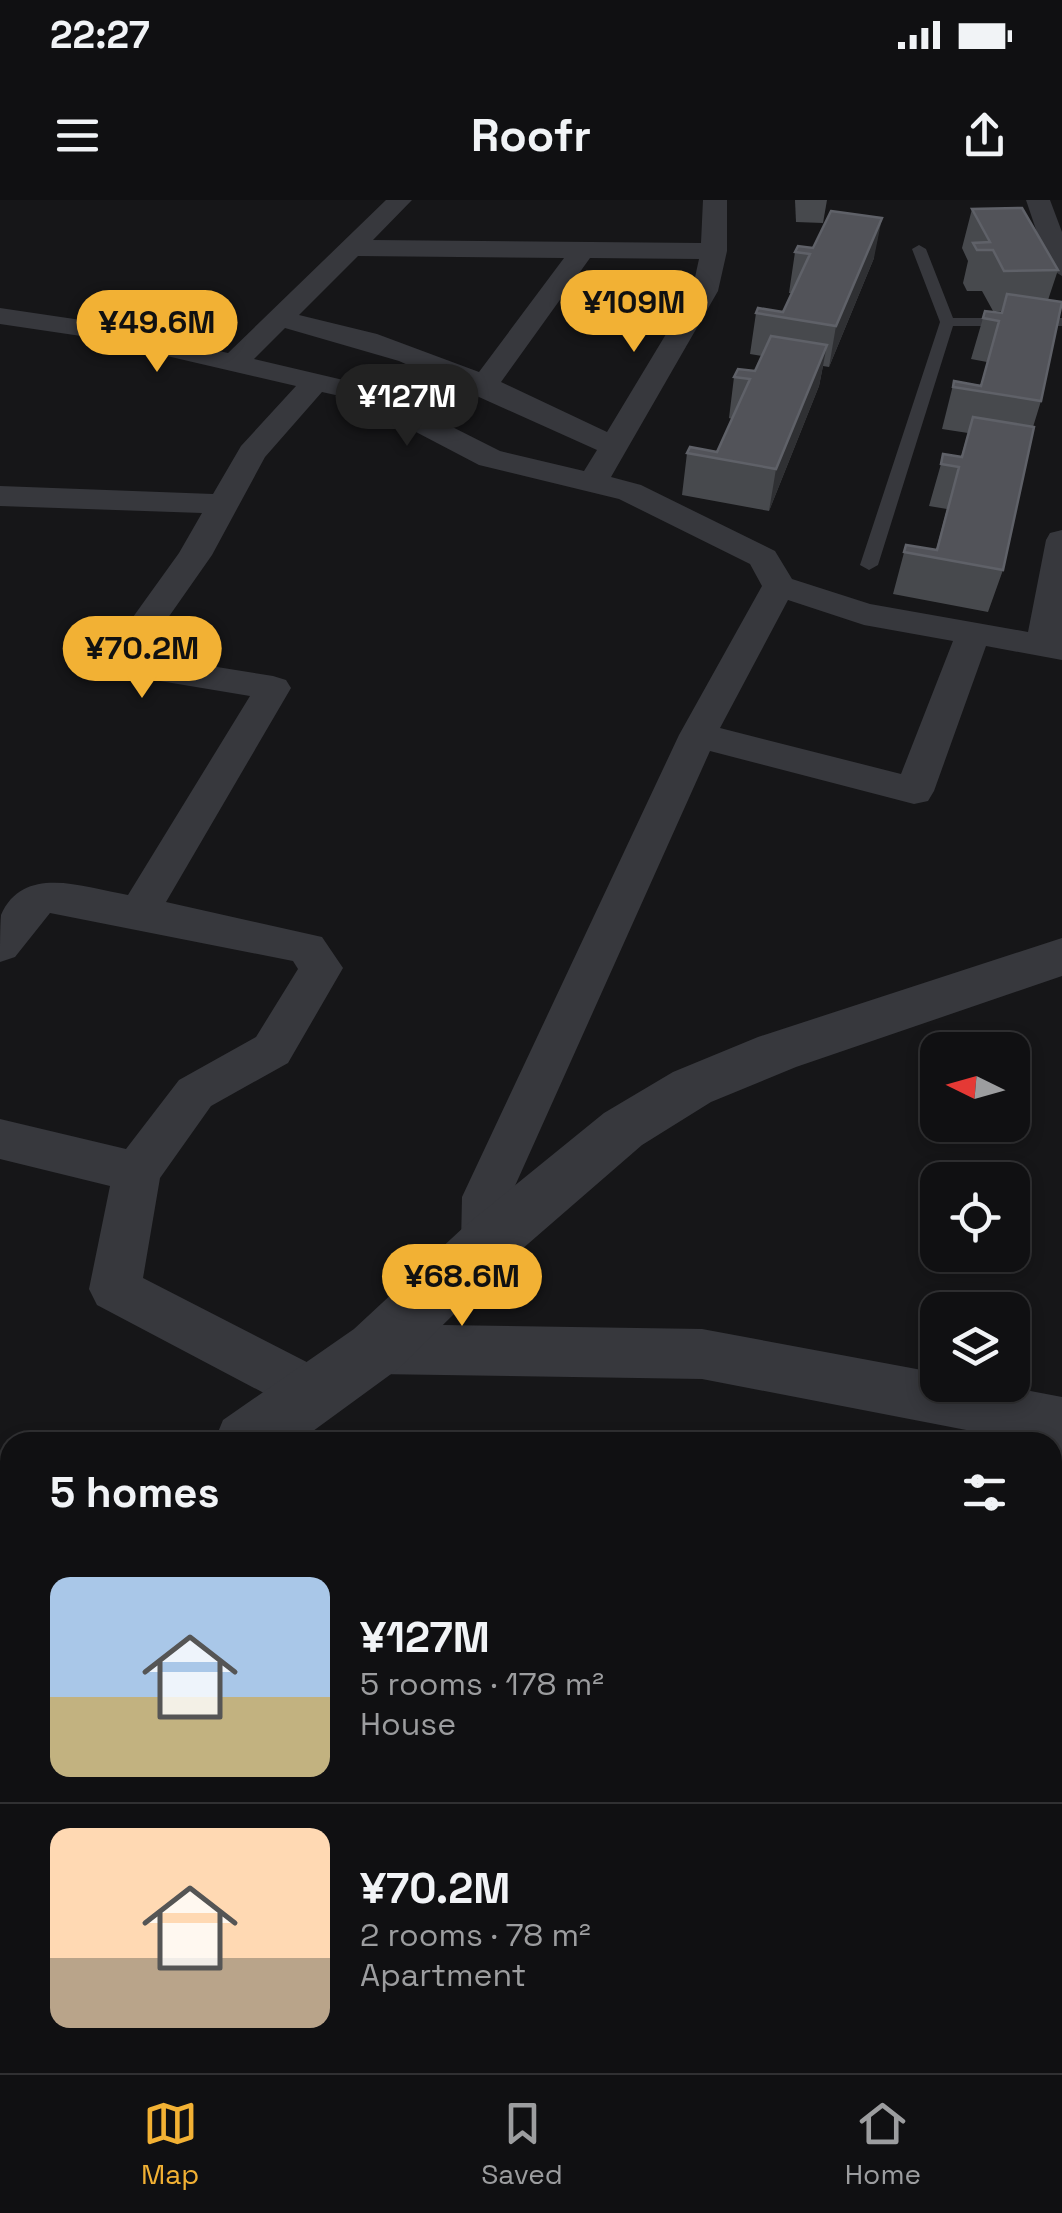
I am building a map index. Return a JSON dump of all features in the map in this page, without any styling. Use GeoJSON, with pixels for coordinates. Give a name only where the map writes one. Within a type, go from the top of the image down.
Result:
{"type":"FeatureCollection","features":[{"type":"Feature","properties":{"kind":"street"},"geometry":{"type":"LineString","coordinates":[[234,363],[400,200]]}},
{"type":"Feature","properties":{"kind":"street"},"geometry":{"type":"LineString","coordinates":[[594,482],[704,291],[714,251],[715,200]]}},
{"type":"Feature","properties":{"kind":"street"},"geometry":{"type":"LineString","coordinates":[[1038,200],[1062,268]]}},
{"type":"Feature","properties":{"kind":"street"},"geometry":{"type":"LineString","coordinates":[[351,248],[714,251]]}},
{"type":"Feature","properties":{"kind":"street"},"geometry":{"type":"LineString","coordinates":[[485,384],[582,251]]}},
{"type":"Feature","properties":{"kind":"street"},"geometry":{"type":"LineString","coordinates":[[0,316],[81,328],[363,392],[490,458],[630,492],[764,558],[779,586],[864,614],[1053,647],[1062,540]]}},
{"type":"Feature","properties":{"kind":"street"},"geometry":{"type":"LineString","coordinates":[[279,318],[370,339],[485,384],[614,447]]}},
{"type":"Feature","properties":{"kind":"street"},"geometry":{"type":"LineString","coordinates":[[139,912],[273,688],[118,663],[195,555],[252,452],[314,382]]}},
{"type":"Feature","properties":{"kind":"street"},"geometry":{"type":"LineString","coordinates":[[0,496],[220,504]]}},
{"type":"Feature","properties":{"kind":"street"},"geometry":{"type":"LineString","coordinates":[[486,1244],[486,1197],[698,735],[779,586]]}},
{"type":"Feature","properties":{"kind":"street"},"geometry":{"type":"LineString","coordinates":[[698,735],[914,791],[973,634]]}},
{"type":"Feature","properties":{"kind":"street"},"geometry":{"type":"LineString","coordinates":[[0,946],[40,896],[139,912],[307,948],[321,968],[272,1050],[195,1094],[136,1172],[115,1290],[313,1393]]}},
{"type":"Feature","properties":{"kind":"street"},"geometry":{"type":"LineString","coordinates":[[260,1432],[376,1349],[486,1244],[624,1129],[692,1087],[777,1052],[1062,957]]}},
{"type":"Feature","properties":{"kind":"street"},"geometry":{"type":"LineString","coordinates":[[0,1139],[136,1172]]}},
{"type":"Feature","properties":{"kind":"street"},"geometry":{"type":"LineString","coordinates":[[376,1349],[702,1354],[1062,1422]]}},
{"type":"Feature","properties":{"kind":"lane"},"geometry":{"type":"LineString","coordinates":[[869,565],[947,322],[920,250]]}},
{"type":"Feature","properties":{"kind":"lane"},"geometry":{"type":"LineString","coordinates":[[947,322],[1062,322]]}},
{"type":"Feature","properties":{"kind":"building"},"geometry":{"type":"Polygon","coordinates":[[[1022,208],[1058,270],[1004,271],[993,250],[977,250],[973,243],[990,242],[972,209],[1022,208]]]}},
{"type":"Feature","properties":{"kind":"building"},"geometry":{"type":"Polygon","coordinates":[[[831,211],[882,218],[836,326],[756,313],[758,308],[783,312],[810,254],[795,252],[798,246],[813,248],[831,211]]]}},
{"type":"Feature","properties":{"kind":"building"},"geometry":{"type":"Polygon","coordinates":[[[1007,294],[1062,302],[1041,401],[953,387],[954,381],[981,386],[999,321],[983,318],[985,311],[1002,313],[1007,294]]]}},
{"type":"Feature","properties":{"kind":"building"},"geometry":{"type":"Polygon","coordinates":[[[771,336],[827,345],[776,469],[687,453],[690,447],[717,452],[750,379],[734,377],[738,369],[755,371],[771,336]]]}},
{"type":"Feature","properties":{"kind":"building"},"geometry":{"type":"Polygon","coordinates":[[[973,417],[1034,427],[1003,570],[904,552],[906,545],[937,550],[959,467],[941,464],[943,454],[962,457],[973,417]]]}}]}
